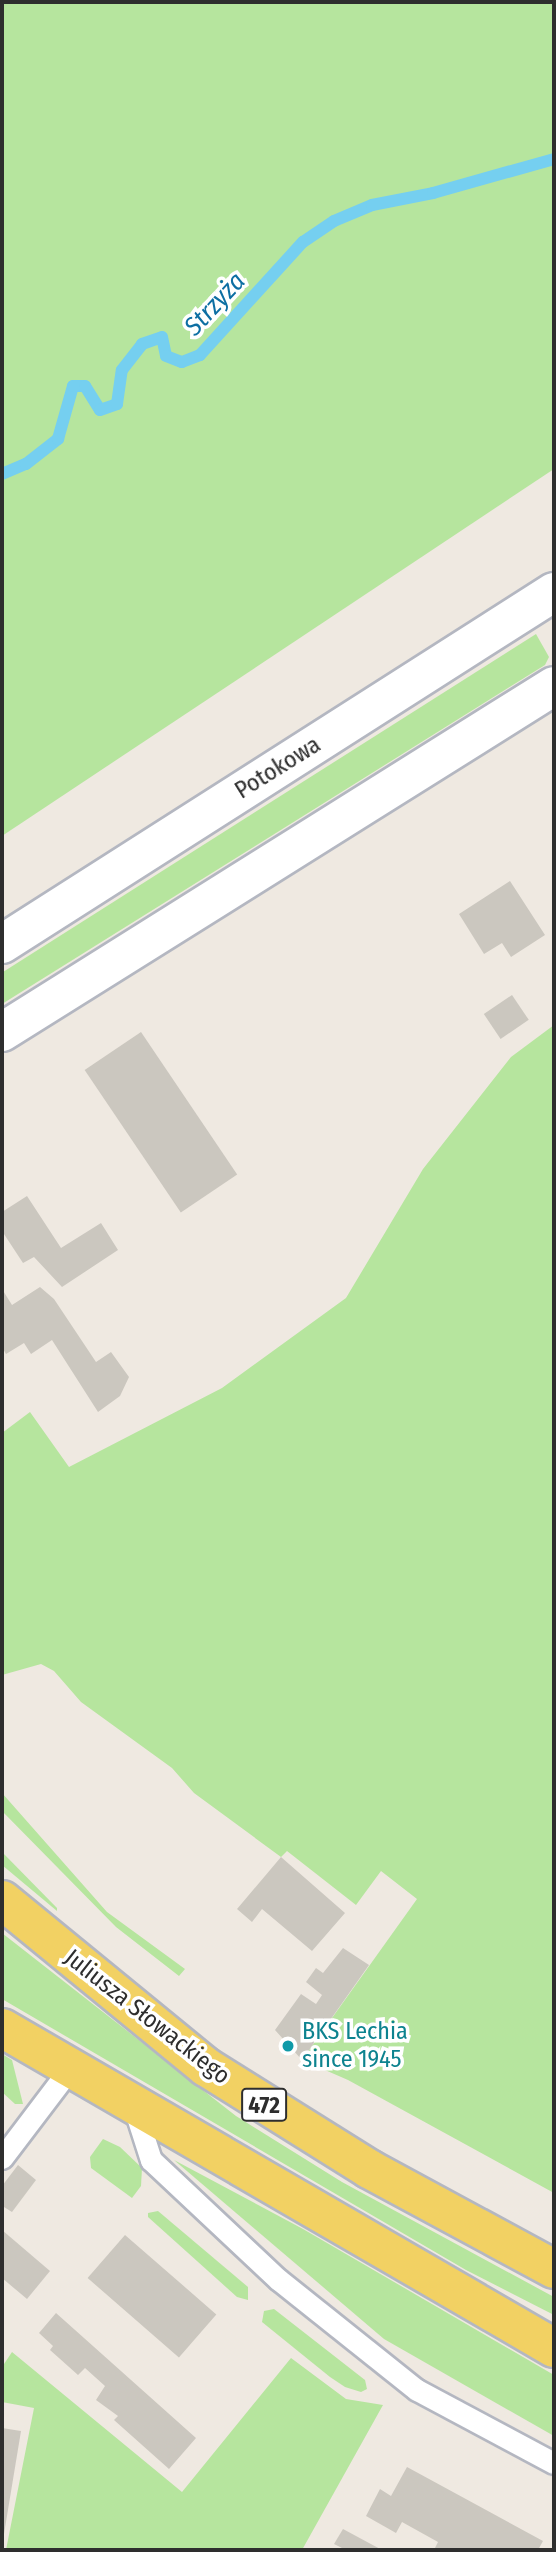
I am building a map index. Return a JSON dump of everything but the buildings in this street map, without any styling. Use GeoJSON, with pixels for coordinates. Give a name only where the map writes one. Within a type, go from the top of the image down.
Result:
{"type":"FeatureCollection","features":[{"type":"Feature","properties":{"kind":"main road","name":"Potokowa"},"geometry":{"type":"LineString","coordinates":[[2,944],[551,601]]}},
{"type":"Feature","properties":{"kind":"main road"},"geometry":{"type":"LineString","coordinates":[[2,1032],[554,686]]}},
{"type":"Feature","properties":{"kind":"main road","name":"Juliusza Słowackiego"},"geometry":{"type":"LineString","coordinates":[[2,1900],[206,2067],[369,2169],[554,2269]]}},
{"type":"Feature","properties":{"kind":"main road","name":"472"},"geometry":{"type":"LineString","coordinates":[[2,2028],[554,2348]]}},
{"type":"Feature","properties":{"kind":"lane"},"geometry":{"type":"LineString","coordinates":[[2,2158],[71,2067]]}},
{"type":"Feature","properties":{"kind":"lane"},"geometry":{"type":"LineString","coordinates":[[132,2102],[151,2160],[279,2280],[417,2390],[554,2463]]}},
{"type":"Feature","properties":{"kind":"green space"},"geometry":{"type":"Polygon","coordinates":[[[2,2],[554,2],[554,469],[2,836],[2,2]]]}},
{"type":"Feature","properties":{"kind":"green space"},"geometry":{"type":"Polygon","coordinates":[[[536,634],[549,657],[545,665],[2,1004],[3,972],[536,634]]]}},
{"type":"Feature","properties":{"kind":"green space"},"geometry":{"type":"Polygon","coordinates":[[[554,1025],[554,2193],[348,2080],[302,2060],[417,1899],[381,1871],[356,1905],[287,1851],[281,1857],[194,1793],[172,1768],[81,1702],[54,1671],[41,1664],[2,1675],[2,1433],[30,1412],[69,1467],[222,1388],[346,1298],[423,1169],[511,1057],[554,1025]]]}},
{"type":"Feature","properties":{"kind":"green space"},"geometry":{"type":"Polygon","coordinates":[[[2,1793],[107,1912],[185,1969],[179,1976],[116,1927],[2,1811],[2,1793]]]}},
{"type":"Feature","properties":{"kind":"green space"},"geometry":{"type":"Polygon","coordinates":[[[2,1852],[57,1908],[57,1911],[2,1865],[2,1852]]]}},
{"type":"Feature","properties":{"kind":"green space"},"geometry":{"type":"Polygon","coordinates":[[[2,1933],[236,2116],[342,2182],[554,2297],[554,2315],[466,2270],[2,1999],[2,1933]]]}},
{"type":"Feature","properties":{"kind":"green space"},"geometry":{"type":"Polygon","coordinates":[[[2,2054],[12,2060],[23,2104],[15,2104],[2,2092],[2,2054]]]}},
{"type":"Feature","properties":{"kind":"green space"},"geometry":{"type":"Polygon","coordinates":[[[103,2139],[120,2147],[142,2168],[141,2186],[132,2198],[91,2168],[90,2157],[103,2139]]]}},
{"type":"Feature","properties":{"kind":"green space"},"geometry":{"type":"Polygon","coordinates":[[[174,2160],[303,2229],[554,2375],[554,2436],[384,2339],[174,2160]]]}},
{"type":"Feature","properties":{"kind":"green space"},"geometry":{"type":"Polygon","coordinates":[[[158,2211],[248,2287],[248,2300],[237,2297],[148,2217],[148,2213],[158,2211]]]}},
{"type":"Feature","properties":{"kind":"green space"},"geometry":{"type":"Polygon","coordinates":[[[274,2309],[365,2380],[367,2389],[361,2392],[345,2387],[262,2322],[264,2311],[274,2309]]]}},
{"type":"Feature","properties":{"kind":"green space"},"geometry":{"type":"Polygon","coordinates":[[[12,2352],[182,2492],[291,2358],[346,2399],[383,2405],[302,2550],[6,2550],[34,2408],[2,2402],[2,2367],[12,2352]]]}},
{"type":"Feature","properties":{"kind":"waterway","name":"Strzyża"},"geometry":{"type":"LineString","coordinates":[[2,474],[26,464],[58,439],[73,386],[85,386],[100,410],[117,404],[122,370],[142,344],[162,337],[166,356],[182,362],[200,355],[303,242],[334,221],[372,205],[433,193],[554,159]]}},
{"type":"Feature","properties":{"kind":"place","name":"BKS Lechia since 1945"},"geometry":{"type":"Point","coordinates":[288,2046]}}]}
